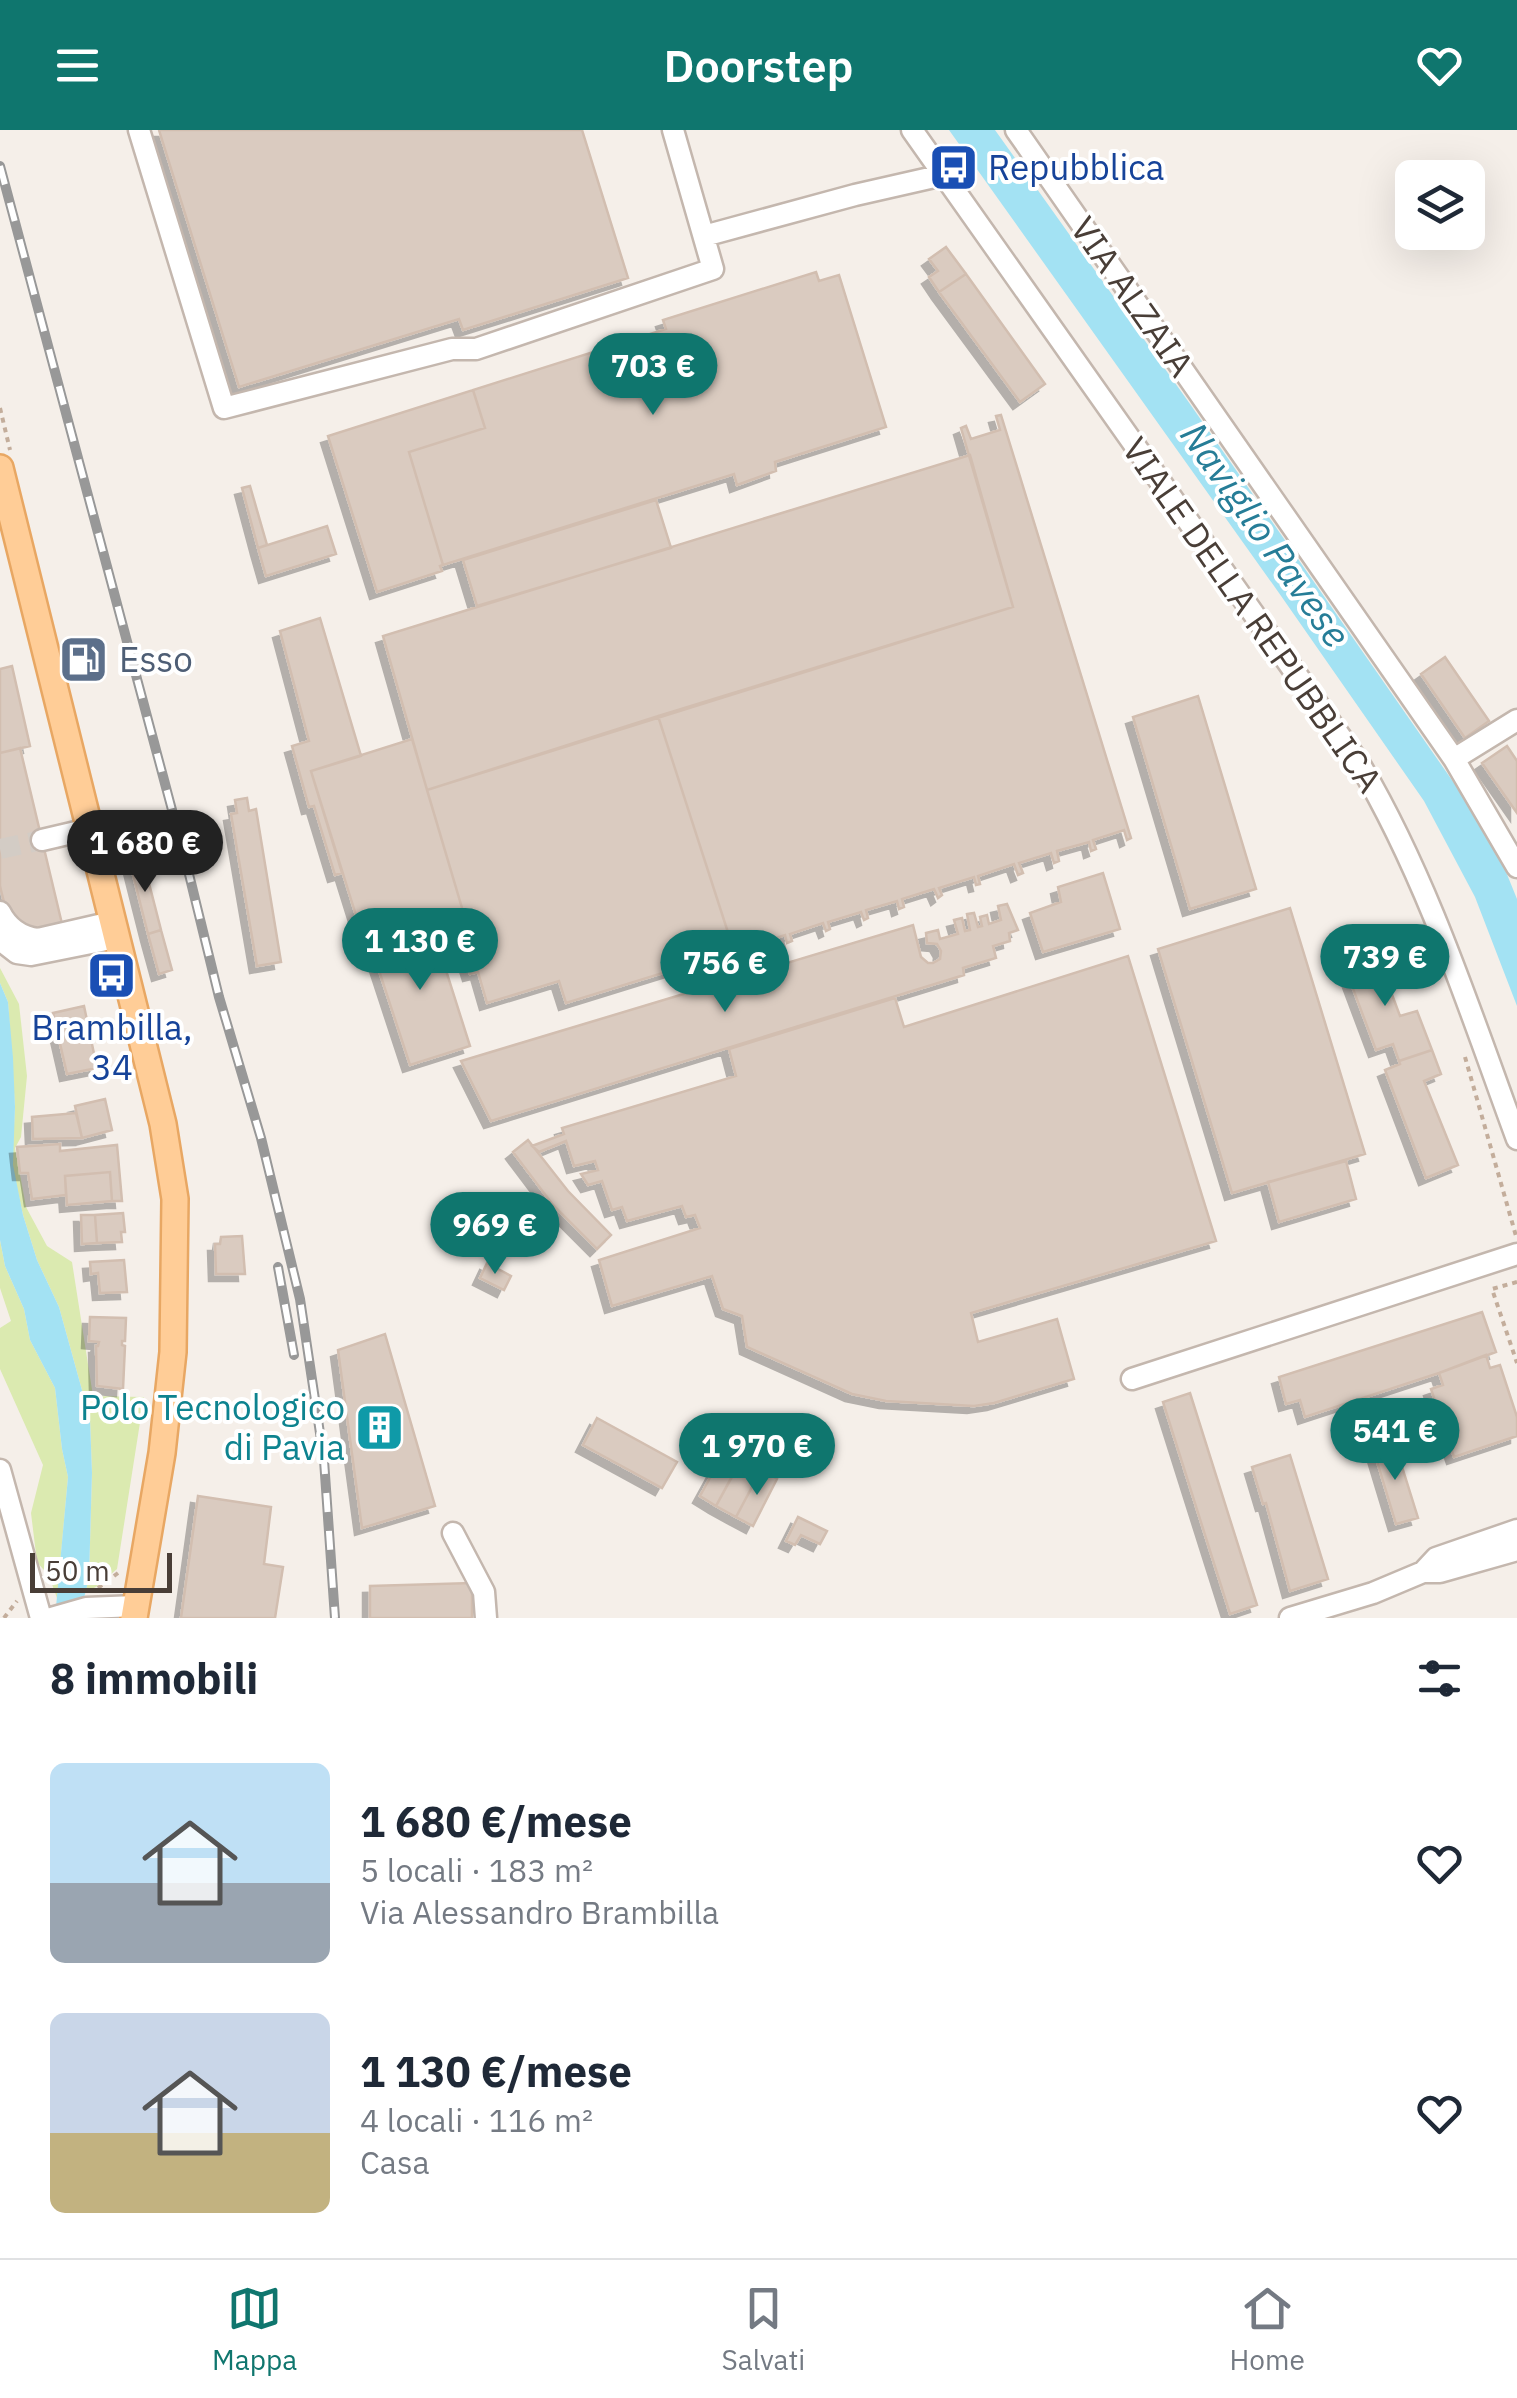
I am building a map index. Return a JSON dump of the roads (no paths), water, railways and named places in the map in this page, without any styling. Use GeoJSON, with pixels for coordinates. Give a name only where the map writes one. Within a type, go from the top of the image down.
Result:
{"type":"FeatureCollection","features":[{"type":"Feature","properties":{"kind":"main road"},"geometry":{"type":"LineString","coordinates":[[0,468],[164,1124],[175,1198],[173,1352],[162,1453],[135,1612]]}},
{"type":"Feature","properties":{"kind":"street"},"geometry":{"type":"LineString","coordinates":[[138,130],[224,408],[452,349],[476,349],[713,269],[673,130]]}},
{"type":"Feature","properties":{"kind":"street","name":"VIALE DELLA REPUBBLICA"},"geometry":{"type":"LineString","coordinates":[[912,130],[1359,763],[1431,911],[1517,1140]]}},
{"type":"Feature","properties":{"kind":"street","name":"VIA ALZAIA"},"geometry":{"type":"LineString","coordinates":[[1016,130],[1454,758],[1517,867]]}},
{"type":"Feature","properties":{"kind":"street"},"geometry":{"type":"LineString","coordinates":[[704,236],[943,175]]}},
{"type":"Feature","properties":{"kind":"street"},"geometry":{"type":"LineString","coordinates":[[1454,758],[1517,720]]}},
{"type":"Feature","properties":{"kind":"street"},"geometry":{"type":"LineString","coordinates":[[42,840],[89,830]]}},
{"type":"Feature","properties":{"kind":"street"},"geometry":{"type":"LineString","coordinates":[[0,912],[14,931],[30,938],[114,930]]}},
{"type":"Feature","properties":{"kind":"street"},"geometry":{"type":"LineString","coordinates":[[0,940],[17,953],[31,955],[114,930]]}},
{"type":"Feature","properties":{"kind":"street"},"geometry":{"type":"LineString","coordinates":[[1132,1379],[1517,1254]]}},
{"type":"Feature","properties":{"kind":"street"},"geometry":{"type":"LineString","coordinates":[[0,1470],[41,1618]]}},
{"type":"Feature","properties":{"kind":"street"},"geometry":{"type":"LineString","coordinates":[[1424,1572],[1436,1558],[1517,1530]]}},
{"type":"Feature","properties":{"kind":"street"},"geometry":{"type":"LineString","coordinates":[[453,1533],[484,1592],[486,1618]]}},
{"type":"Feature","properties":{"kind":"street"},"geometry":{"type":"LineString","coordinates":[[1290,1618],[1374,1593],[1424,1572],[1440,1572],[1517,1550]]}},
{"type":"Feature","properties":{"kind":"street"},"geometry":{"type":"LineString","coordinates":[[52,1618],[86,1608],[135,1612]]}},
{"type":"Feature","properties":{"kind":"water","name":"Naviglio Pavese"},"geometry":{"type":"Polygon","coordinates":[[[949,130],[995,130],[1470,806],[1502,862],[1517,899],[1517,1006],[1475,897],[1424,801],[949,130]]]}},
{"type":"Feature","properties":{"kind":"water"},"geometry":{"type":"Polygon","coordinates":[[[0,983],[8,1002],[15,1107],[13,1165],[23,1215],[37,1260],[59,1307],[90,1419],[89,1578],[79,1618],[55,1618],[68,1477],[55,1388],[30,1340],[24,1309],[5,1266],[0,1240],[0,983]]]}},
{"type":"Feature","properties":{"kind":"tunnel"},"geometry":{"type":"LineString","coordinates":[[0,849],[42,840]]}},
{"type":"Feature","properties":{"kind":"railway"},"geometry":{"type":"LineString","coordinates":[[0,166],[219,997],[261,1138],[300,1299],[324,1460],[335,1618]]}},
{"type":"Feature","properties":{"kind":"railway"},"geometry":{"type":"LineString","coordinates":[[278,1267],[294,1355]]}},
{"type":"Feature","properties":{"kind":"place","name":"Repubblica"},"geometry":{"type":"Point","coordinates":[953,168]}},
{"type":"Feature","properties":{"kind":"place","name":"Esso"},"geometry":{"type":"Point","coordinates":[84,660]}},
{"type":"Feature","properties":{"kind":"place","name":"Brambilla, 34"},"geometry":{"type":"Point","coordinates":[112,976]}},
{"type":"Feature","properties":{"kind":"place","name":"Polo Tecnologico di Pavia"},"geometry":{"type":"Point","coordinates":[380,1428]}}]}
